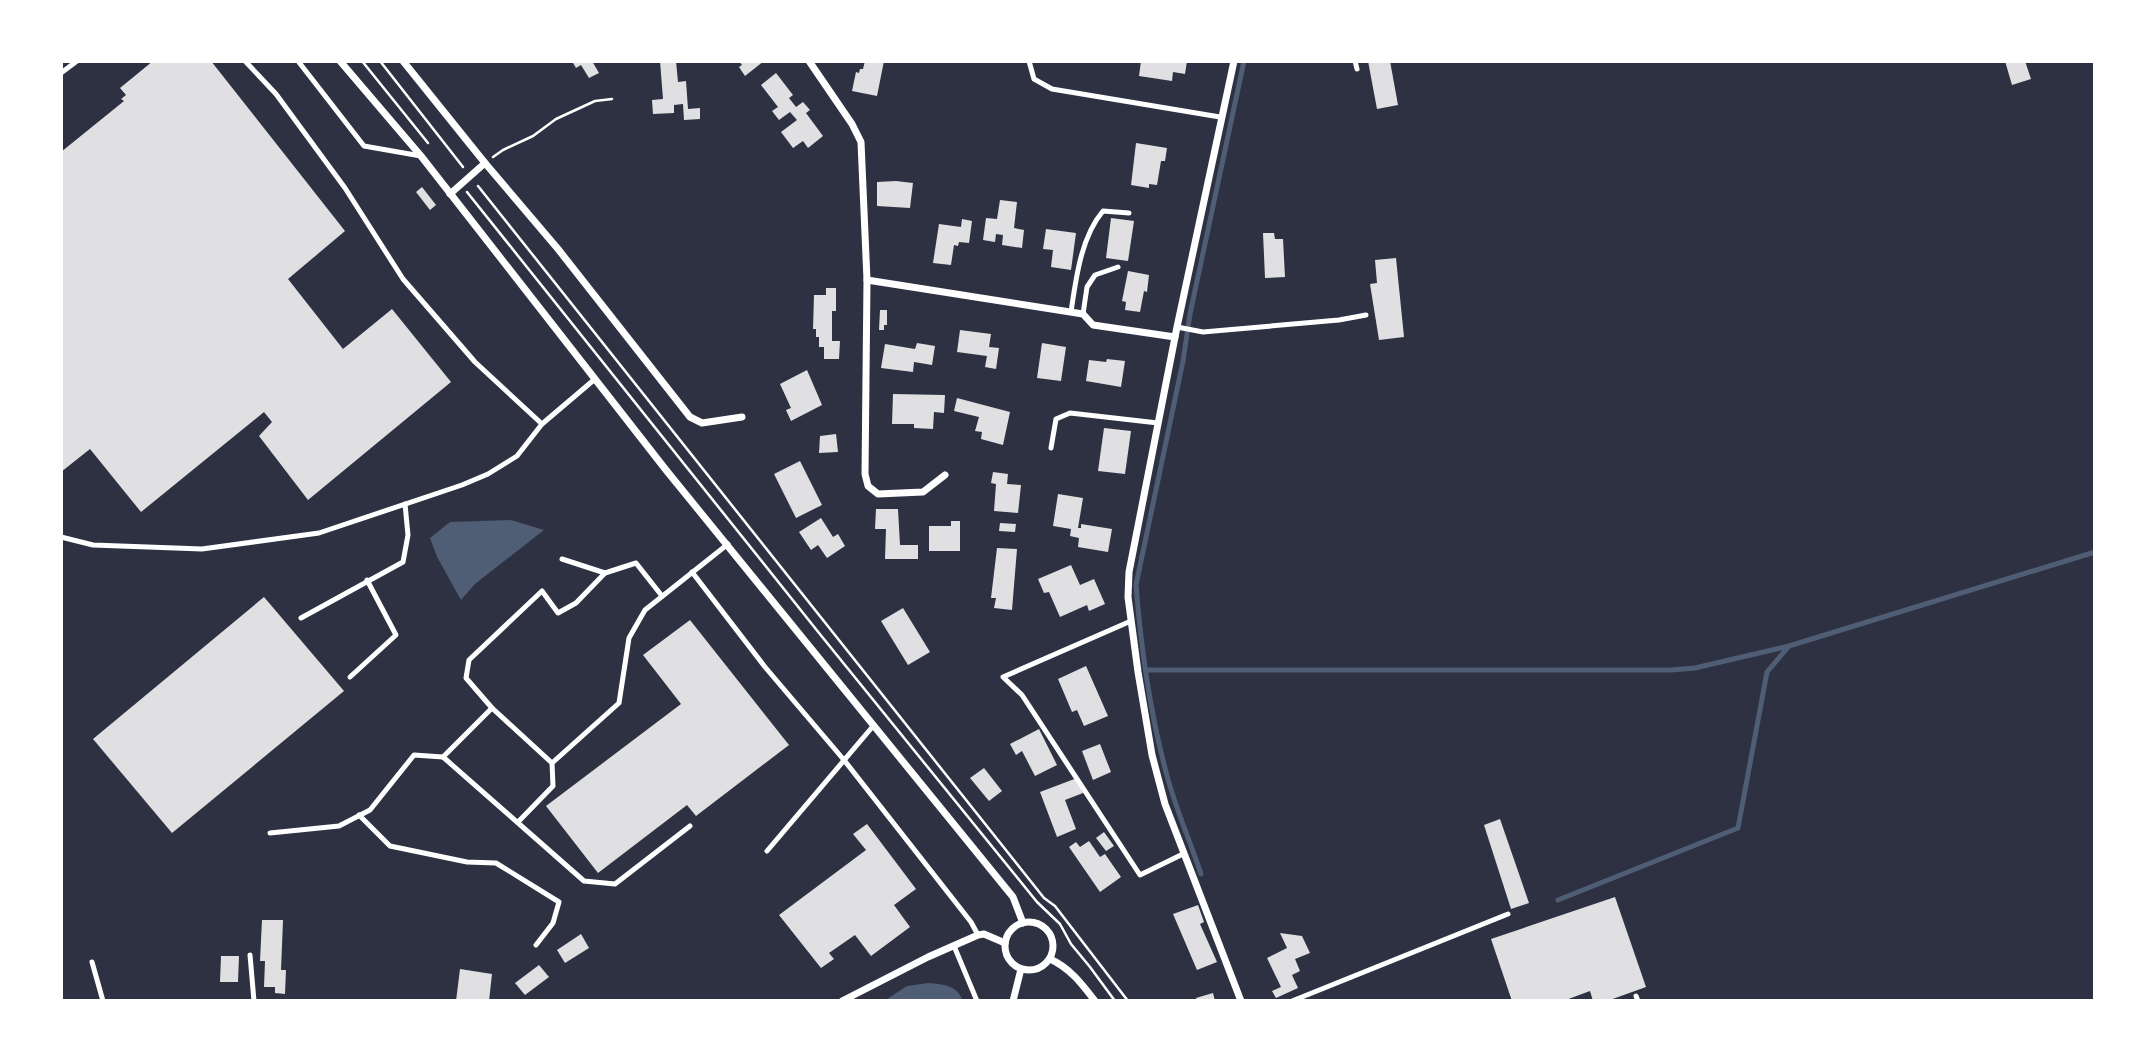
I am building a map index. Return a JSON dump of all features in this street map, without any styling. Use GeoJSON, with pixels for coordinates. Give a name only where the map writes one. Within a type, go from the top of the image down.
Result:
{"type":"FeatureCollection","features":[{"type":"Feature","properties":{"kind":"street"},"geometry":{"type":"LineString","coordinates":[[340,61],[421,156],[595,379],[1013,897],[1023,923]]}},
{"type":"Feature","properties":{"kind":"street"},"geometry":{"type":"LineString","coordinates":[[403,61],[558,249],[690,416],[702,423],[742,417]]}},
{"type":"Feature","properties":{"kind":"street"},"geometry":{"type":"LineString","coordinates":[[809,61],[852,124],[861,142],[867,280],[868,486],[878,494],[923,492],[945,475]]}},
{"type":"Feature","properties":{"kind":"street"},"geometry":{"type":"LineString","coordinates":[[1234,61],[1175,337],[1129,572],[1128,597],[1152,755],[1165,804],[1241,1001]]}},
{"type":"Feature","properties":{"kind":"street"},"geometry":{"type":"LineString","coordinates":[[450,194],[485,163]]}},
{"type":"Feature","properties":{"kind":"street"},"geometry":{"type":"LineString","coordinates":[[867,280],[1083,313],[1093,325],[1175,337]]}},
{"type":"Feature","properties":{"kind":"street"},"geometry":{"type":"LineString","coordinates":[[1023,923],[1037,924],[1048,932],[1053,945],[1050,959],[1040,968],[1027,971],[1008,959],[1005,943],[1011,930],[1023,923]]}},
{"type":"Feature","properties":{"kind":"street"},"geometry":{"type":"LineString","coordinates":[[842,1001],[978,935],[984,934],[1005,943]]}},
{"type":"Feature","properties":{"kind":"street"},"geometry":{"type":"LineString","coordinates":[[1050,959],[1066,967],[1095,1001]]}},
{"type":"Feature","properties":{"kind":"street"},"geometry":{"type":"LineString","coordinates":[[1013,1001],[1021,969]]}},
{"type":"Feature","properties":{"kind":"lane"},"geometry":{"type":"LineString","coordinates":[[61,73],[77,61]]}},
{"type":"Feature","properties":{"kind":"lane"},"geometry":{"type":"LineString","coordinates":[[245,61],[276,94],[337,177],[403,279],[475,362],[542,424]]}},
{"type":"Feature","properties":{"kind":"lane"},"geometry":{"type":"LineString","coordinates":[[298,61],[364,146],[421,156]]}},
{"type":"Feature","properties":{"kind":"lane"},"geometry":{"type":"LineString","coordinates":[[1029,61],[1034,79],[1052,89],[1220,117]]}},
{"type":"Feature","properties":{"kind":"lane"},"geometry":{"type":"LineString","coordinates":[[1355,61],[1357,69]]}},
{"type":"Feature","properties":{"kind":"lane"},"geometry":{"type":"LineString","coordinates":[[1071,312],[1084,249],[1094,221],[1103,211],[1129,214]]}},
{"type":"Feature","properties":{"kind":"lane"},"geometry":{"type":"LineString","coordinates":[[1083,313],[1087,287],[1094,275],[1118,267]]}},
{"type":"Feature","properties":{"kind":"lane"},"geometry":{"type":"LineString","coordinates":[[1177,327],[1203,332],[1339,320],[1366,315]]}},
{"type":"Feature","properties":{"kind":"lane"},"geometry":{"type":"LineString","coordinates":[[61,537],[93,545],[202,549],[319,533],[488,474],[517,456],[542,424],[595,379]]}},
{"type":"Feature","properties":{"kind":"lane"},"geometry":{"type":"LineString","coordinates":[[1051,448],[1056,419],[1070,413],[1158,423]]}},
{"type":"Feature","properties":{"kind":"lane"},"geometry":{"type":"LineString","coordinates":[[301,618],[403,562],[408,535],[405,504]]}},
{"type":"Feature","properties":{"kind":"lane"},"geometry":{"type":"LineString","coordinates":[[552,763],[619,703],[629,638],[645,610],[728,544]]}},
{"type":"Feature","properties":{"kind":"lane"},"geometry":{"type":"LineString","coordinates":[[562,558],[605,572]]}},
{"type":"Feature","properties":{"kind":"lane"},"geometry":{"type":"LineString","coordinates":[[518,822],[553,786],[552,763],[492,708],[466,678],[469,660],[542,591],[558,613],[576,603],[605,572],[636,563],[662,596]]}},
{"type":"Feature","properties":{"kind":"lane"},"geometry":{"type":"LineString","coordinates":[[692,572],[765,667],[844,760],[971,922],[978,935]]}},
{"type":"Feature","properties":{"kind":"lane"},"geometry":{"type":"LineString","coordinates":[[351,677],[396,635],[367,580]]}},
{"type":"Feature","properties":{"kind":"lane"},"geometry":{"type":"LineString","coordinates":[[1130,621],[1003,677],[1022,695],[1140,875],[1183,854]]}},
{"type":"Feature","properties":{"kind":"lane"},"geometry":{"type":"LineString","coordinates":[[443,757],[492,708]]}},
{"type":"Feature","properties":{"kind":"lane"},"geometry":{"type":"LineString","coordinates":[[767,851],[875,725]]}},
{"type":"Feature","properties":{"kind":"lane"},"geometry":{"type":"LineString","coordinates":[[270,833],[339,826],[359,816],[370,810],[414,755],[443,757],[584,881],[615,884],[690,826]]}},
{"type":"Feature","properties":{"kind":"lane"},"geometry":{"type":"LineString","coordinates":[[359,816],[390,846],[467,862],[496,863],[559,902],[553,922],[536,945]]}},
{"type":"Feature","properties":{"kind":"lane"},"geometry":{"type":"LineString","coordinates":[[1292,1001],[1508,914]]}},
{"type":"Feature","properties":{"kind":"lane"},"geometry":{"type":"LineString","coordinates":[[954,946],[977,1001]]}},
{"type":"Feature","properties":{"kind":"lane"},"geometry":{"type":"LineString","coordinates":[[250,955],[254,1001]]}},
{"type":"Feature","properties":{"kind":"lane"},"geometry":{"type":"LineString","coordinates":[[93,962],[103,1001]]}},
{"type":"Feature","properties":{"kind":"path"},"geometry":{"type":"LineString","coordinates":[[362,61],[428,144]]}},
{"type":"Feature","properties":{"kind":"path"},"geometry":{"type":"LineString","coordinates":[[380,61],[1128,1001]]}},
{"type":"Feature","properties":{"kind":"path"},"geometry":{"type":"LineString","coordinates":[[485,163],[503,150],[533,136],[556,118],[596,101],[612,99]]}},
{"type":"Feature","properties":{"kind":"path"},"geometry":{"type":"LineString","coordinates":[[461,185],[819,634],[1037,902],[1060,924],[1071,944],[1115,1001]]}},
{"type":"Feature","properties":{"kind":"water"},"geometry":{"type":"Polygon","coordinates":[[[511,520],[544,530],[475,584],[461,600],[437,557],[430,538],[450,522],[511,520]]]}},
{"type":"Feature","properties":{"kind":"water"},"geometry":{"type":"Polygon","coordinates":[[[928,983],[953,989],[963,1001],[884,1001],[907,986],[928,983]]]}},
{"type":"Feature","properties":{"kind":"building"},"geometry":{"type":"Polygon","coordinates":[[[153,61],[211,61],[345,231],[288,279],[343,349],[392,309],[451,382],[308,500],[259,436],[272,422],[264,412],[141,512],[90,449],[61,472],[61,152],[124,101],[121,99],[126,95],[120,88],[153,61]]]}},
{"type":"Feature","properties":{"kind":"building"},"geometry":{"type":"Polygon","coordinates":[[[572,61],[592,61],[599,73],[589,78],[581,65],[576,68],[572,61]]]}},
{"type":"Feature","properties":{"kind":"building"},"geometry":{"type":"Polygon","coordinates":[[[660,61],[676,61],[678,82],[686,81],[688,109],[700,108],[700,119],[684,120],[683,104],[674,105],[674,113],[653,114],[652,100],[663,99],[660,61]]]}},
{"type":"Feature","properties":{"kind":"building"},"geometry":{"type":"Polygon","coordinates":[[[739,61],[764,61],[745,76],[739,67],[742,65],[739,61]]]}},
{"type":"Feature","properties":{"kind":"building"},"geometry":{"type":"Polygon","coordinates":[[[865,61],[884,61],[877,96],[852,91],[856,72],[859,73],[860,69],[863,69],[865,61]]]}},
{"type":"Feature","properties":{"kind":"building"},"geometry":{"type":"Polygon","coordinates":[[[1141,61],[1187,61],[1185,74],[1173,72],[1172,81],[1139,76],[1141,61]]]}},
{"type":"Feature","properties":{"kind":"building"},"geometry":{"type":"Polygon","coordinates":[[[1368,61],[1390,61],[1398,105],[1377,109],[1368,61]]]}},
{"type":"Feature","properties":{"kind":"building"},"geometry":{"type":"Polygon","coordinates":[[[2005,61],[2025,61],[2031,79],[2012,85],[2005,61]]]}},
{"type":"Feature","properties":{"kind":"building"},"geometry":{"type":"Polygon","coordinates":[[[776,73],[793,95],[789,98],[796,107],[803,102],[810,110],[806,113],[823,136],[808,148],[803,141],[793,148],[781,132],[797,120],[790,112],[779,120],[772,111],[778,107],[761,85],[776,73]]]}},
{"type":"Feature","properties":{"kind":"building"},"geometry":{"type":"Polygon","coordinates":[[[1136,143],[1167,148],[1165,161],[1161,161],[1157,185],[1149,184],[1149,188],[1131,185],[1136,143]]]}},
{"type":"Feature","properties":{"kind":"building"},"geometry":{"type":"Polygon","coordinates":[[[877,182],[913,183],[910,208],[877,206],[877,182]]]}},
{"type":"Feature","properties":{"kind":"building"},"geometry":{"type":"Polygon","coordinates":[[[422,187],[436,205],[430,210],[416,192],[422,187]]]}},
{"type":"Feature","properties":{"kind":"building"},"geometry":{"type":"Polygon","coordinates":[[[1000,200],[1017,202],[1014,228],[1024,230],[1022,248],[1002,245],[1003,235],[996,234],[995,242],[983,240],[986,218],[997,219],[1000,200]]]}},
{"type":"Feature","properties":{"kind":"building"},"geometry":{"type":"Polygon","coordinates":[[[1111,218],[1134,221],[1128,261],[1106,258],[1111,218]]]}},
{"type":"Feature","properties":{"kind":"building"},"geometry":{"type":"Polygon","coordinates":[[[962,219],[972,221],[969,243],[959,242],[958,246],[954,245],[951,265],[933,263],[939,224],[961,227],[962,219]]]}},
{"type":"Feature","properties":{"kind":"building"},"geometry":{"type":"Polygon","coordinates":[[[1046,229],[1076,233],[1071,270],[1051,267],[1053,250],[1043,249],[1046,229]]]}},
{"type":"Feature","properties":{"kind":"building"},"geometry":{"type":"Polygon","coordinates":[[[1263,233],[1274,233],[1275,239],[1283,239],[1285,277],[1265,278],[1263,233]]]}},
{"type":"Feature","properties":{"kind":"building"},"geometry":{"type":"Polygon","coordinates":[[[1396,258],[1404,337],[1379,340],[1370,284],[1377,283],[1375,260],[1396,258]]]}},
{"type":"Feature","properties":{"kind":"building"},"geometry":{"type":"Polygon","coordinates":[[[1128,271],[1149,275],[1140,312],[1125,310],[1126,302],[1122,301],[1128,271]]]}},
{"type":"Feature","properties":{"kind":"building"},"geometry":{"type":"Polygon","coordinates":[[[826,288],[836,288],[836,311],[832,311],[832,341],[840,341],[839,359],[824,359],[824,347],[819,347],[819,337],[816,337],[816,329],[813,329],[814,295],[826,295],[826,288]]]}},
{"type":"Feature","properties":{"kind":"building"},"geometry":{"type":"Polygon","coordinates":[[[880,310],[887,310],[887,325],[884,325],[884,330],[879,330],[880,310]]]}},
{"type":"Feature","properties":{"kind":"building"},"geometry":{"type":"Polygon","coordinates":[[[960,330],[991,334],[989,347],[999,348],[996,369],[985,367],[987,356],[957,352],[960,330]]]}},
{"type":"Feature","properties":{"kind":"building"},"geometry":{"type":"Polygon","coordinates":[[[917,343],[935,346],[932,365],[914,362],[913,372],[881,368],[885,344],[915,349],[917,343]]]}},
{"type":"Feature","properties":{"kind":"building"},"geometry":{"type":"Polygon","coordinates":[[[1042,343],[1066,347],[1061,381],[1037,378],[1042,343]]]}},
{"type":"Feature","properties":{"kind":"building"},"geometry":{"type":"Polygon","coordinates":[[[1107,359],[1125,361],[1121,387],[1086,381],[1089,360],[1106,362],[1107,359]]]}},
{"type":"Feature","properties":{"kind":"building"},"geometry":{"type":"Polygon","coordinates":[[[807,370],[822,405],[791,421],[786,410],[791,408],[780,384],[807,370]]]}},
{"type":"Feature","properties":{"kind":"building"},"geometry":{"type":"Polygon","coordinates":[[[893,394],[945,395],[944,413],[934,412],[933,429],[914,428],[914,424],[892,424],[893,394]]]}},
{"type":"Feature","properties":{"kind":"building"},"geometry":{"type":"Polygon","coordinates":[[[957,398],[1010,412],[1003,445],[981,439],[982,432],[975,431],[979,417],[954,411],[957,398]]]}},
{"type":"Feature","properties":{"kind":"building"},"geometry":{"type":"Polygon","coordinates":[[[1104,428],[1131,431],[1125,474],[1098,471],[1104,428]]]}},
{"type":"Feature","properties":{"kind":"building"},"geometry":{"type":"Polygon","coordinates":[[[836,434],[838,452],[819,453],[820,436],[836,434]]]}},
{"type":"Feature","properties":{"kind":"building"},"geometry":{"type":"Polygon","coordinates":[[[800,461],[822,505],[796,518],[774,474],[800,461]]]}},
{"type":"Feature","properties":{"kind":"building"},"geometry":{"type":"Polygon","coordinates":[[[993,472],[1008,474],[1007,484],[1021,485],[1018,513],[994,511],[996,484],[991,483],[993,472]]]}},
{"type":"Feature","properties":{"kind":"building"},"geometry":{"type":"Polygon","coordinates":[[[1058,494],[1083,498],[1078,528],[1081,528],[1081,524],[1112,529],[1108,552],[1078,547],[1079,538],[1070,536],[1071,529],[1053,526],[1058,494]]]}},
{"type":"Feature","properties":{"kind":"building"},"geometry":{"type":"Polygon","coordinates":[[[876,509],[898,509],[900,545],[918,545],[918,559],[885,559],[886,529],[875,529],[876,509]]]}},
{"type":"Feature","properties":{"kind":"building"},"geometry":{"type":"Polygon","coordinates":[[[821,518],[833,537],[838,534],[845,546],[827,558],[818,545],[811,550],[799,532],[821,518]]]}},
{"type":"Feature","properties":{"kind":"building"},"geometry":{"type":"Polygon","coordinates":[[[951,521],[960,521],[960,551],[929,551],[929,526],[951,526],[951,521]]]}},
{"type":"Feature","properties":{"kind":"building"},"geometry":{"type":"Polygon","coordinates":[[[1000,523],[1016,524],[1015,532],[999,531],[1000,523]]]}},
{"type":"Feature","properties":{"kind":"building"},"geometry":{"type":"Polygon","coordinates":[[[997,548],[1017,549],[1012,610],[994,608],[996,598],[991,598],[997,548]]]}},
{"type":"Feature","properties":{"kind":"building"},"geometry":{"type":"Polygon","coordinates":[[[1071,565],[1080,585],[1094,579],[1105,604],[1089,611],[1087,605],[1060,617],[1049,592],[1044,593],[1038,579],[1071,565]]]}},
{"type":"Feature","properties":{"kind":"building"},"geometry":{"type":"Polygon","coordinates":[[[264,597],[344,691],[172,833],[93,739],[264,597]]]}},
{"type":"Feature","properties":{"kind":"building"},"geometry":{"type":"Polygon","coordinates":[[[903,608],[930,652],[908,665],[881,621],[903,608]]]}},
{"type":"Feature","properties":{"kind":"building"},"geometry":{"type":"Polygon","coordinates":[[[690,620],[789,745],[696,816],[687,805],[598,873],[546,806],[681,704],[643,655],[690,620]]]}},
{"type":"Feature","properties":{"kind":"building"},"geometry":{"type":"Polygon","coordinates":[[[1086,666],[1108,716],[1084,726],[1077,710],[1072,712],[1058,679],[1086,666]]]}},
{"type":"Feature","properties":{"kind":"building"},"geometry":{"type":"Polygon","coordinates":[[[1039,729],[1057,765],[1035,776],[1022,751],[1016,755],[1010,744],[1039,729]]]}},
{"type":"Feature","properties":{"kind":"building"},"geometry":{"type":"Polygon","coordinates":[[[1100,744],[1111,772],[1093,780],[1082,751],[1100,744]]]}},
{"type":"Feature","properties":{"kind":"building"},"geometry":{"type":"Polygon","coordinates":[[[984,768],[1002,791],[989,801],[970,778],[984,768]]]}},
{"type":"Feature","properties":{"kind":"building"},"geometry":{"type":"Polygon","coordinates":[[[1077,778],[1083,793],[1065,800],[1076,829],[1057,837],[1040,792],[1077,778]]]}},
{"type":"Feature","properties":{"kind":"building"},"geometry":{"type":"Polygon","coordinates":[[[1500,819],[1529,903],[1511,909],[1484,825],[1500,819]]]}},
{"type":"Feature","properties":{"kind":"building"},"geometry":{"type":"Polygon","coordinates":[[[867,824],[916,889],[894,905],[910,927],[871,956],[855,935],[829,953],[834,959],[821,968],[779,915],[866,850],[853,834],[867,824]]]}},
{"type":"Feature","properties":{"kind":"building"},"geometry":{"type":"Polygon","coordinates":[[[1104,832],[1114,846],[1106,851],[1096,838],[1104,832]]]}},
{"type":"Feature","properties":{"kind":"building"},"geometry":{"type":"Polygon","coordinates":[[[1089,841],[1100,857],[1105,854],[1121,877],[1100,892],[1069,847],[1076,842],[1080,847],[1089,841]]]}},
{"type":"Feature","properties":{"kind":"building"},"geometry":{"type":"Polygon","coordinates":[[[1615,897],[1646,987],[1607,1001],[1593,1001],[1590,991],[1563,1001],[1512,1001],[1491,939],[1615,897]]]}},
{"type":"Feature","properties":{"kind":"building"},"geometry":{"type":"Polygon","coordinates":[[[1198,905],[1204,922],[1200,924],[1217,962],[1197,970],[1173,914],[1198,905]]]}},
{"type":"Feature","properties":{"kind":"building"},"geometry":{"type":"Polygon","coordinates":[[[262,920],[283,920],[281,970],[286,970],[285,994],[275,993],[275,987],[264,987],[265,961],[260,961],[262,920]]]}},
{"type":"Feature","properties":{"kind":"building"},"geometry":{"type":"Polygon","coordinates":[[[1280,933],[1302,936],[1310,953],[1295,959],[1300,971],[1292,975],[1298,988],[1276,998],[1272,991],[1281,987],[1267,958],[1287,948],[1280,933]]]}},
{"type":"Feature","properties":{"kind":"building"},"geometry":{"type":"Polygon","coordinates":[[[581,934],[589,948],[565,963],[557,950],[581,934]]]}},
{"type":"Feature","properties":{"kind":"building"},"geometry":{"type":"Polygon","coordinates":[[[221,956],[239,956],[238,982],[220,982],[221,956]]]}},
{"type":"Feature","properties":{"kind":"building"},"geometry":{"type":"Polygon","coordinates":[[[539,965],[549,977],[525,995],[515,983],[539,965]]]}},
{"type":"Feature","properties":{"kind":"building"},"geometry":{"type":"Polygon","coordinates":[[[460,969],[492,974],[489,1001],[456,1001],[460,969]]]}},
{"type":"Feature","properties":{"kind":"building"},"geometry":{"type":"Polygon","coordinates":[[[1213,993],[1215,1001],[1197,1001],[1196,998],[1213,993]]]}},
{"type":"Feature","properties":{"kind":"waterway"},"geometry":{"type":"LineString","coordinates":[[1201,874],[1160,749],[1147,680],[1136,585],[1244,61]]}},
{"type":"Feature","properties":{"kind":"waterway"},"geometry":{"type":"LineString","coordinates":[[1147,670],[1695,668],[1789,646],[2095,552]]}},
{"type":"Feature","properties":{"kind":"waterway"},"geometry":{"type":"LineString","coordinates":[[1558,900],[1738,828],[1767,672],[1789,646]]}}]}
